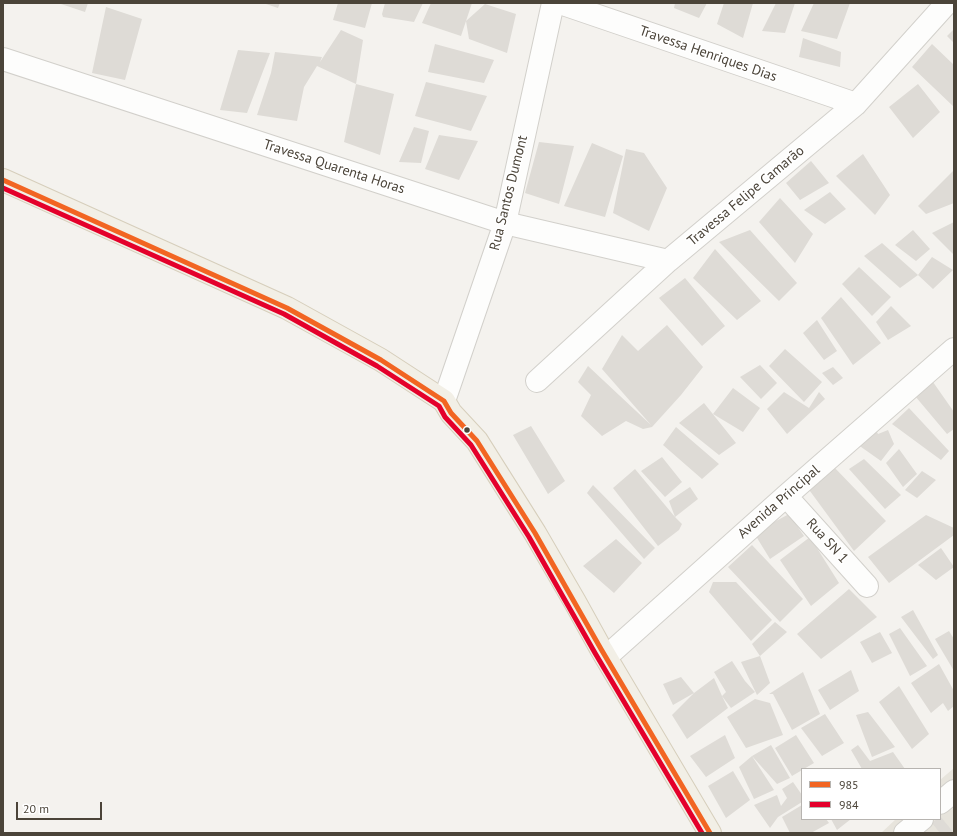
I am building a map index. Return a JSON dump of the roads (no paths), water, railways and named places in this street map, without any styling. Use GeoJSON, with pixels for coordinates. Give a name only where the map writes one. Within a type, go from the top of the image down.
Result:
{"type":"FeatureCollection","features":[{"type":"Feature","properties":{"kind":"main road"},"geometry":{"type":"LineString","coordinates":[[3,180],[287,308],[382,360],[444,401],[451,413],[477,441],[535,533],[710,833]]}},
{"type":"Feature","properties":{"kind":"street","name":"Rua Santos Dumont"},"geometry":{"type":"LineString","coordinates":[[444,401],[505,223],[552,3]]}},
{"type":"Feature","properties":{"kind":"street","name":"Travessa Henriques Dias"},"geometry":{"type":"LineString","coordinates":[[560,3],[856,104]]}},
{"type":"Feature","properties":{"kind":"street","name":"Travessa Felipe Camarão"},"geometry":{"type":"LineString","coordinates":[[537,381],[668,262],[856,104],[947,3]]}},
{"type":"Feature","properties":{"kind":"street","name":"Travessa Quarenta Horas"},"geometry":{"type":"LineString","coordinates":[[3,59],[505,223],[668,262]]}},
{"type":"Feature","properties":{"kind":"street","name":"Avenida Principal"},"geometry":{"type":"LineString","coordinates":[[606,657],[786,496],[952,355]]}},
{"type":"Feature","properties":{"kind":"street","name":"Rua SN 1"},"geometry":{"type":"LineString","coordinates":[[786,496],[867,586]]}},
{"type":"Feature","properties":{"kind":"street"},"geometry":{"type":"LineString","coordinates":[[941,802],[954,791]]}},
{"type":"Feature","properties":{"kind":"street"},"geometry":{"type":"LineString","coordinates":[[906,833],[921,820]]}}]}
